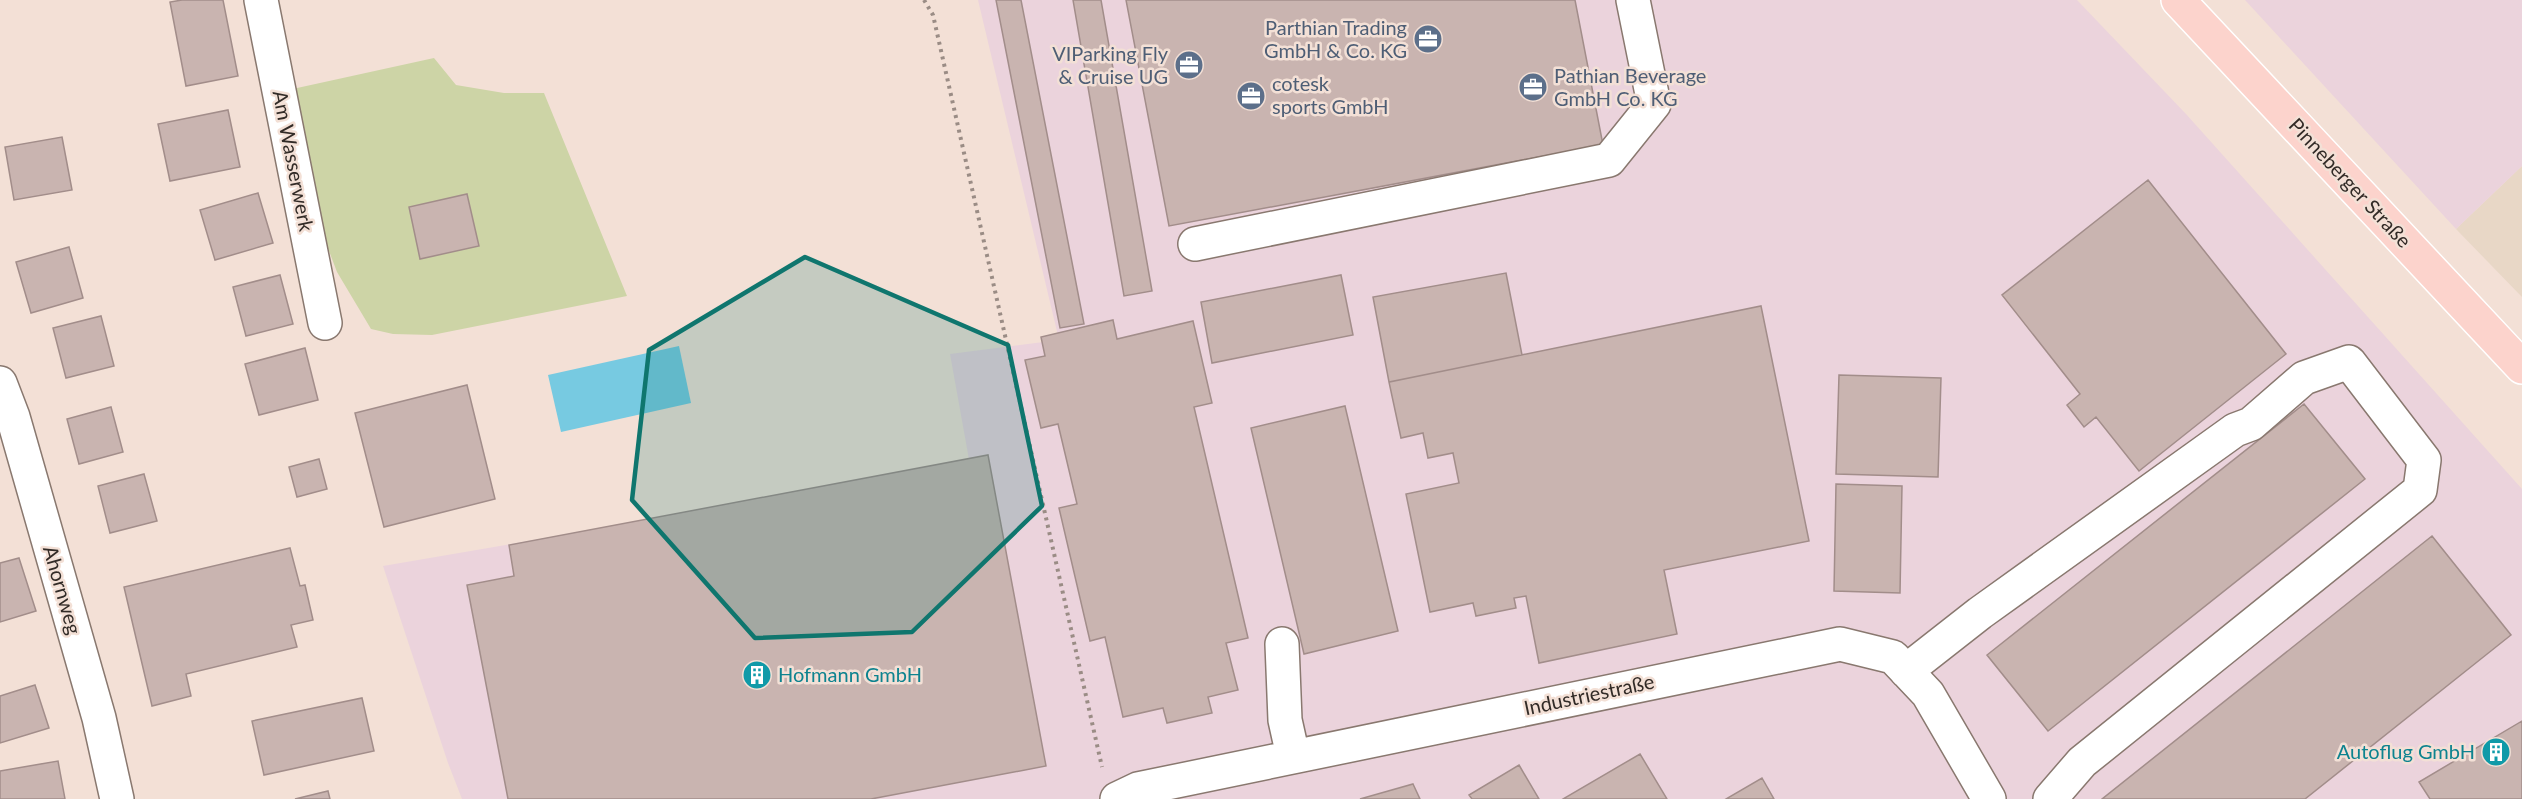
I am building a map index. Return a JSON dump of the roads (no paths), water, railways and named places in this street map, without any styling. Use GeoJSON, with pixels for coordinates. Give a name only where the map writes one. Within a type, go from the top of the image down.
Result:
{"type":"FeatureCollection","features":[{"type":"Feature","properties":{"kind":"main road","name":"Pinneberger Straße"},"geometry":{"type":"LineString","coordinates":[[2178,0],[2522,367]]}},
{"type":"Feature","properties":{"kind":"street","name":"Am Wasserwerk"},"geometry":{"type":"LineString","coordinates":[[261,0],[325,323]]}},
{"type":"Feature","properties":{"kind":"street"},"geometry":{"type":"LineString","coordinates":[[1195,244],[1609,160],[1654,104],[1633,0]]}},
{"type":"Feature","properties":{"kind":"street"},"geometry":{"type":"LineString","coordinates":[[1906,671],[1980,613],[2235,430],[2251,424],[2304,378],[2349,362],[2424,460],[2420,490],[2082,762],[2050,799]]}},
{"type":"Feature","properties":{"kind":"street","name":"Ahornweg"},"geometry":{"type":"LineString","coordinates":[[0,383],[13,417],[99,718],[117,799]]}},
{"type":"Feature","properties":{"kind":"street"},"geometry":{"type":"LineString","coordinates":[[1282,644],[1285,720],[1293,756]]}},
{"type":"Feature","properties":{"kind":"street","name":"Industriestraße"},"geometry":{"type":"LineString","coordinates":[[1111,787],[1138,789],[1840,644],[1893,657],[1928,694],[1989,799]]}},
{"type":"Feature","properties":{"kind":"water"},"geometry":{"type":"Polygon","coordinates":[[[679,346],[691,403],[561,432],[548,375],[679,346]]]}},
{"type":"Feature","properties":{"kind":"place","name":"Parthian Trading GmbH & Co. KG"},"geometry":{"type":"Point","coordinates":[1428,39]}},
{"type":"Feature","properties":{"kind":"place","name":"VIParking Fly & Cruise UG"},"geometry":{"type":"Point","coordinates":[1189,65]}},
{"type":"Feature","properties":{"kind":"place","name":"Pathian Beverage GmbH Co. KG"},"geometry":{"type":"Point","coordinates":[1533,87]}},
{"type":"Feature","properties":{"kind":"place","name":"cotesk sports GmbH"},"geometry":{"type":"Point","coordinates":[1251,96]}},
{"type":"Feature","properties":{"kind":"place","name":"Hofmann GmbH"},"geometry":{"type":"Point","coordinates":[757,675]}},
{"type":"Feature","properties":{"kind":"place","name":"Autoflug GmbH"},"geometry":{"type":"Point","coordinates":[2496,752]}}]}
